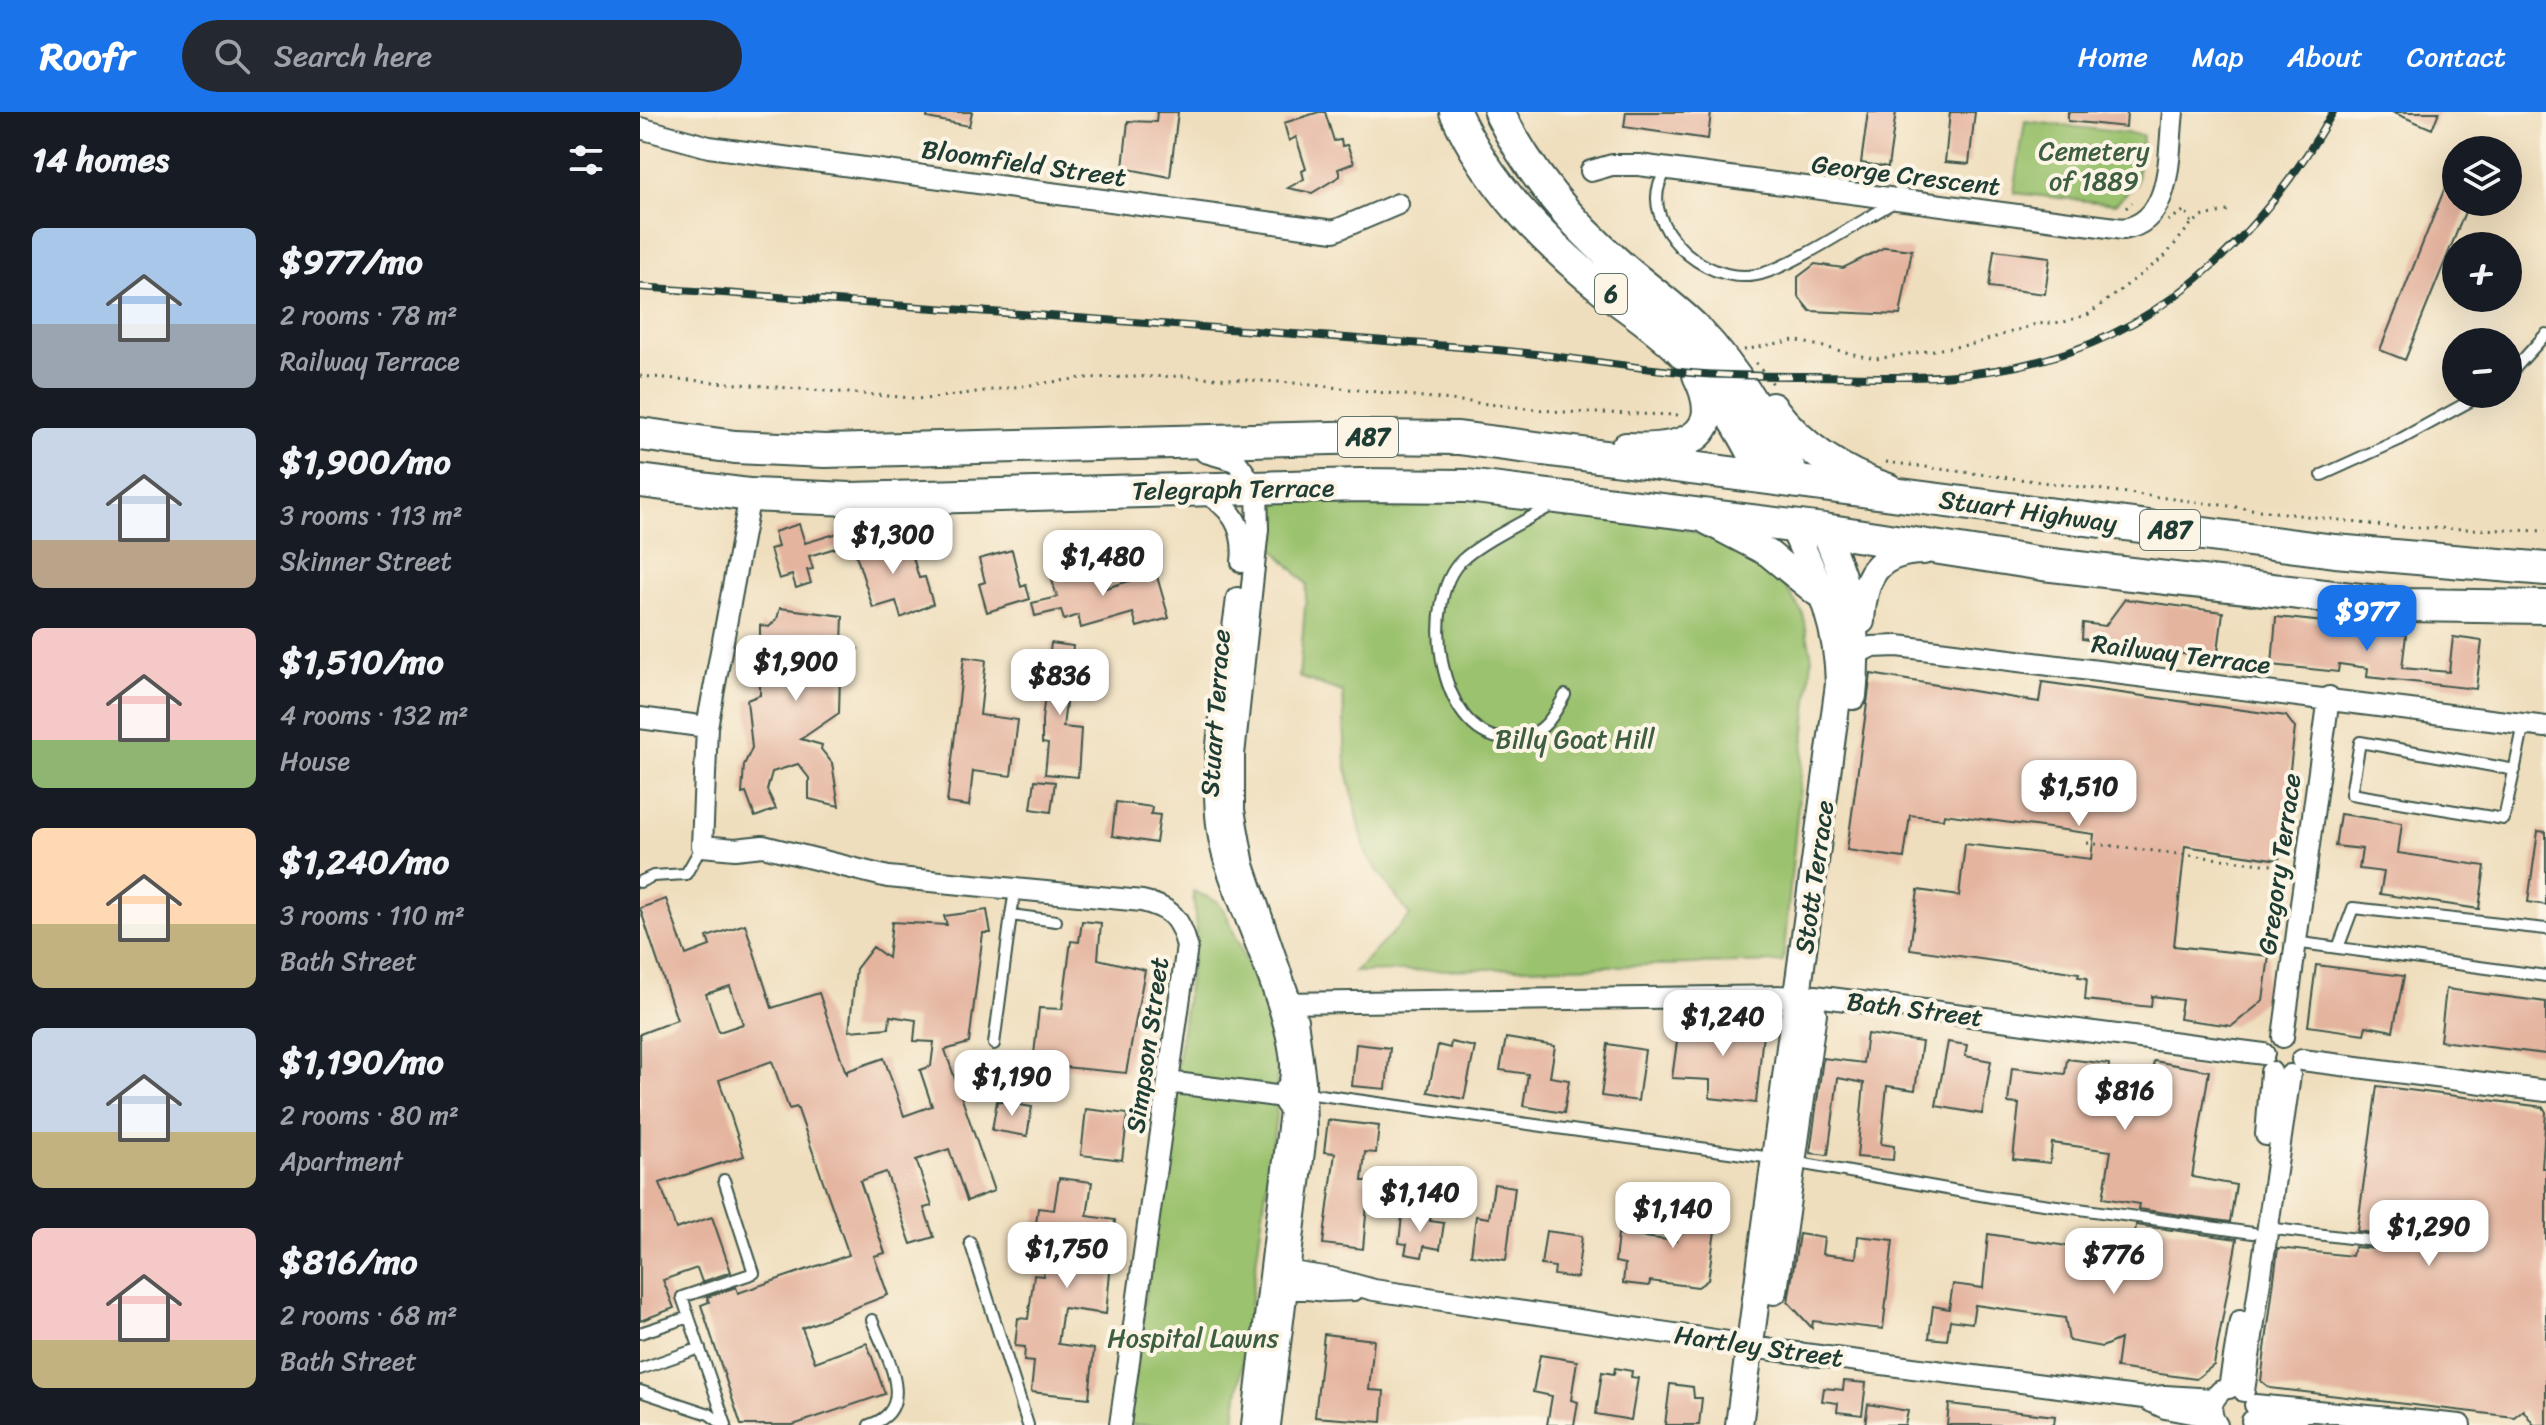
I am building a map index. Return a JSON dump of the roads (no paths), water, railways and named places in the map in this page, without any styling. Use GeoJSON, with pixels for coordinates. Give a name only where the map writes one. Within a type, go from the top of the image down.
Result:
{"type":"FeatureCollection","features":[{"type":"Feature","properties":{"kind":"highway","name":"Telegraph Terrace"},"geometry":{"type":"LineString","coordinates":[[640,434],[735,447],[810,450],[969,449],[1372,437],[1488,441],[1781,478]]}},
{"type":"Feature","properties":{"kind":"highway","name":"Stuart Highway"},"geometry":{"type":"LineString","coordinates":[[1781,478],[2335,551],[2546,569]]}},
{"type":"Feature","properties":{"kind":"highway","name":"6"},"geometry":{"type":"LineString","coordinates":[[1781,478],[1808,528]]}},
{"type":"Feature","properties":{"kind":"highway","name":"Telegraph Terrace"},"geometry":{"type":"LineString","coordinates":[[640,481],[750,495],[851,499],[1418,485],[1567,497],[1808,528]]}},
{"type":"Feature","properties":{"kind":"highway","name":"Stuart Highway"},"geometry":{"type":"LineString","coordinates":[[1808,528],[2043,564],[2405,605],[2546,607]]}},
{"type":"Feature","properties":{"kind":"main road","name":"6"},"geometry":{"type":"LineString","coordinates":[[1455,112],[1484,165],[1528,221],[1579,269],[1689,340]]}},
{"type":"Feature","properties":{"kind":"main road","name":"6"},"geometry":{"type":"LineString","coordinates":[[1499,112],[1552,196],[1689,340],[1724,402],[1781,478]]}},
{"type":"Feature","properties":{"kind":"main road"},"geometry":{"type":"LineString","coordinates":[[1488,441],[1656,450],[1681,445],[1703,427],[1707,413],[1706,393],[1689,340],[1715,339],[1792,435],[1809,449],[1875,484],[1904,494]]}},
{"type":"Feature","properties":{"kind":"main road"},"geometry":{"type":"LineString","coordinates":[[1693,515],[1768,553],[1808,582],[1829,608]]}},
{"type":"Feature","properties":{"kind":"main road","name":"Stott Terrace"},"geometry":{"type":"LineString","coordinates":[[1807,996],[1838,696],[1838,645],[1808,528]]}},
{"type":"Feature","properties":{"kind":"main road","name":"Stott Terrace"},"geometry":{"type":"LineString","coordinates":[[1739,1425],[1757,1347],[1858,653],[1845,582],[1808,528]]}},
{"type":"Feature","properties":{"kind":"main road"},"geometry":{"type":"LineString","coordinates":[[1858,653],[1862,607],[1876,568],[1894,554],[1958,550]]}},
{"type":"Feature","properties":{"kind":"main road","name":"Stott Terrace"},"geometry":{"type":"LineString","coordinates":[[1756,1425],[1757,1347]]}},
{"type":"Feature","properties":{"kind":"street","name":"George Crescent"},"geometry":{"type":"LineString","coordinates":[[1591,171],[1622,164],[2113,229],[2132,228],[2143,224],[2159,206],[2173,112]]}},
{"type":"Feature","properties":{"kind":"street","name":"Bloomfield Street"},"geometry":{"type":"LineString","coordinates":[[640,128],[709,147],[1334,231],[1398,204]]}},
{"type":"Feature","properties":{"kind":"street"},"geometry":{"type":"LineString","coordinates":[[969,449],[1216,453],[1228,456],[1245,469],[1257,490]]}},
{"type":"Feature","properties":{"kind":"street","name":"Stuart Terrace"},"geometry":{"type":"LineString","coordinates":[[1198,489],[1228,510],[1241,527],[1243,537],[1215,776],[1215,811],[1224,860],[1288,1013],[1290,1082],[1281,1097],[1290,1111],[1290,1127],[1270,1425]]}},
{"type":"Feature","properties":{"kind":"street","name":"Stuart Terrace"},"geometry":{"type":"LineString","coordinates":[[1252,1425],[1306,1135],[1306,1097],[1288,1013],[1244,865],[1234,810],[1234,755],[1258,529],[1257,490]]}},
{"type":"Feature","properties":{"kind":"street"},"geometry":{"type":"LineString","coordinates":[[702,846],[707,727],[750,495]]}},
{"type":"Feature","properties":{"kind":"street","name":"Railway Terrace"},"geometry":{"type":"LineString","coordinates":[[1858,653],[1871,647],[1898,646],[2329,697],[2546,727]]}},
{"type":"Feature","properties":{"kind":"street","name":"Gregory Terrace"},"geometry":{"type":"LineString","coordinates":[[2283,1037],[2293,941],[2329,697]]}},
{"type":"Feature","properties":{"kind":"street"},"geometry":{"type":"LineString","coordinates":[[640,718],[707,727]]}},
{"type":"Feature","properties":{"kind":"street","name":"Simpson Street"},"geometry":{"type":"LineString","coordinates":[[702,846],[735,849],[763,846],[888,877],[1142,901],[1166,906],[1182,924],[1187,946],[1120,1425]]}},
{"type":"Feature","properties":{"kind":"street","name":"Bath Street"},"geometry":{"type":"LineString","coordinates":[[1288,1013],[1329,1001],[1373,1003],[1807,996],[2282,1065],[2546,1091]]}},
{"type":"Feature","properties":{"kind":"street"},"geometry":{"type":"LineString","coordinates":[[2234,1409],[2267,1230],[2282,1065],[2270,1042],[2283,1037],[2300,1047],[2282,1065]]}},
{"type":"Feature","properties":{"kind":"street"},"geometry":{"type":"LineString","coordinates":[[1168,1082],[1281,1097],[1306,1097]]}},
{"type":"Feature","properties":{"kind":"street","name":"Hartley Street"},"geometry":{"type":"LineString","coordinates":[[1280,1278],[1757,1347],[2144,1398],[2165,1396],[2297,1425]]}},
{"type":"Feature","properties":{"kind":"street","name":"Hartley Street"},"geometry":{"type":"LineString","coordinates":[[2234,1409],[2460,1425]]}},
{"type":"Feature","properties":{"kind":"lane"},"geometry":{"type":"LineString","coordinates":[[1667,170],[1657,190],[1659,215],[1667,231],[1683,251],[1699,263],[1737,276],[1770,272],[1898,200]]}},
{"type":"Feature","properties":{"kind":"lane"},"geometry":{"type":"LineString","coordinates":[[2522,361],[2546,334]]}},
{"type":"Feature","properties":{"kind":"lane"},"geometry":{"type":"LineString","coordinates":[[2322,475],[2399,440],[2457,408]]}},
{"type":"Feature","properties":{"kind":"lane"},"geometry":{"type":"LineString","coordinates":[[1565,695],[1543,727],[1515,740],[1498,739],[1475,729],[1460,715],[1450,693],[1443,661],[1440,606],[1447,580],[1462,560],[1567,497]]}},
{"type":"Feature","properties":{"kind":"lane"},"geometry":{"type":"LineString","coordinates":[[2515,770],[2360,742],[2351,794],[2504,819],[2515,770],[2524,724]]}},
{"type":"Feature","properties":{"kind":"lane"},"geometry":{"type":"LineString","coordinates":[[640,882],[653,876],[686,874],[702,846]]}},
{"type":"Feature","properties":{"kind":"lane"},"geometry":{"type":"LineString","coordinates":[[994,1044],[1015,891]]}},
{"type":"Feature","properties":{"kind":"lane"},"geometry":{"type":"LineString","coordinates":[[2338,948],[2353,908],[2546,929]]}},
{"type":"Feature","properties":{"kind":"lane"},"geometry":{"type":"LineString","coordinates":[[1011,915],[1056,921]]}},
{"type":"Feature","properties":{"kind":"lane"},"geometry":{"type":"LineString","coordinates":[[2293,941],[2546,976]]}},
{"type":"Feature","properties":{"kind":"lane"},"geometry":{"type":"LineString","coordinates":[[1306,1097],[1783,1160],[1992,1197],[2374,1241]]}},
{"type":"Feature","properties":{"kind":"lane"},"geometry":{"type":"LineString","coordinates":[[724,1180],[754,1273],[682,1297],[725,1425]]}},
{"type":"Feature","properties":{"kind":"lane"},"geometry":{"type":"LineString","coordinates":[[970,1242],[1028,1425]]}},
{"type":"Feature","properties":{"kind":"lane"},"geometry":{"type":"LineString","coordinates":[[640,1333],[689,1317]]}},
{"type":"Feature","properties":{"kind":"lane"},"geometry":{"type":"LineString","coordinates":[[869,1425],[888,1417],[896,1402],[895,1383],[872,1320]]}},
{"type":"Feature","properties":{"kind":"lane"},"geometry":{"type":"LineString","coordinates":[[640,1369],[700,1348]]}},
{"type":"Feature","properties":{"kind":"lane"},"geometry":{"type":"LineString","coordinates":[[640,1391],[709,1414],[725,1425]]}},
{"type":"Feature","properties":{"kind":"railway"},"geometry":{"type":"LineString","coordinates":[[640,287],[1497,350],[1704,374],[1958,375],[2046,359],[2092,343],[2136,321],[2176,295],[2214,264],[2248,230],[2308,153],[2333,112]]}},
{"type":"Feature","properties":{"kind":"park label","name":"Cemetery of 1889"},"geometry":{"type":"Point","coordinates":[2094,166]}},
{"type":"Feature","properties":{"kind":"park label","name":"Billy Goat Hill"},"geometry":{"type":"Point","coordinates":[1575,739]}},
{"type":"Feature","properties":{"kind":"park label","name":"Hospital Lawns"},"geometry":{"type":"Point","coordinates":[1193,1338]}}]}
